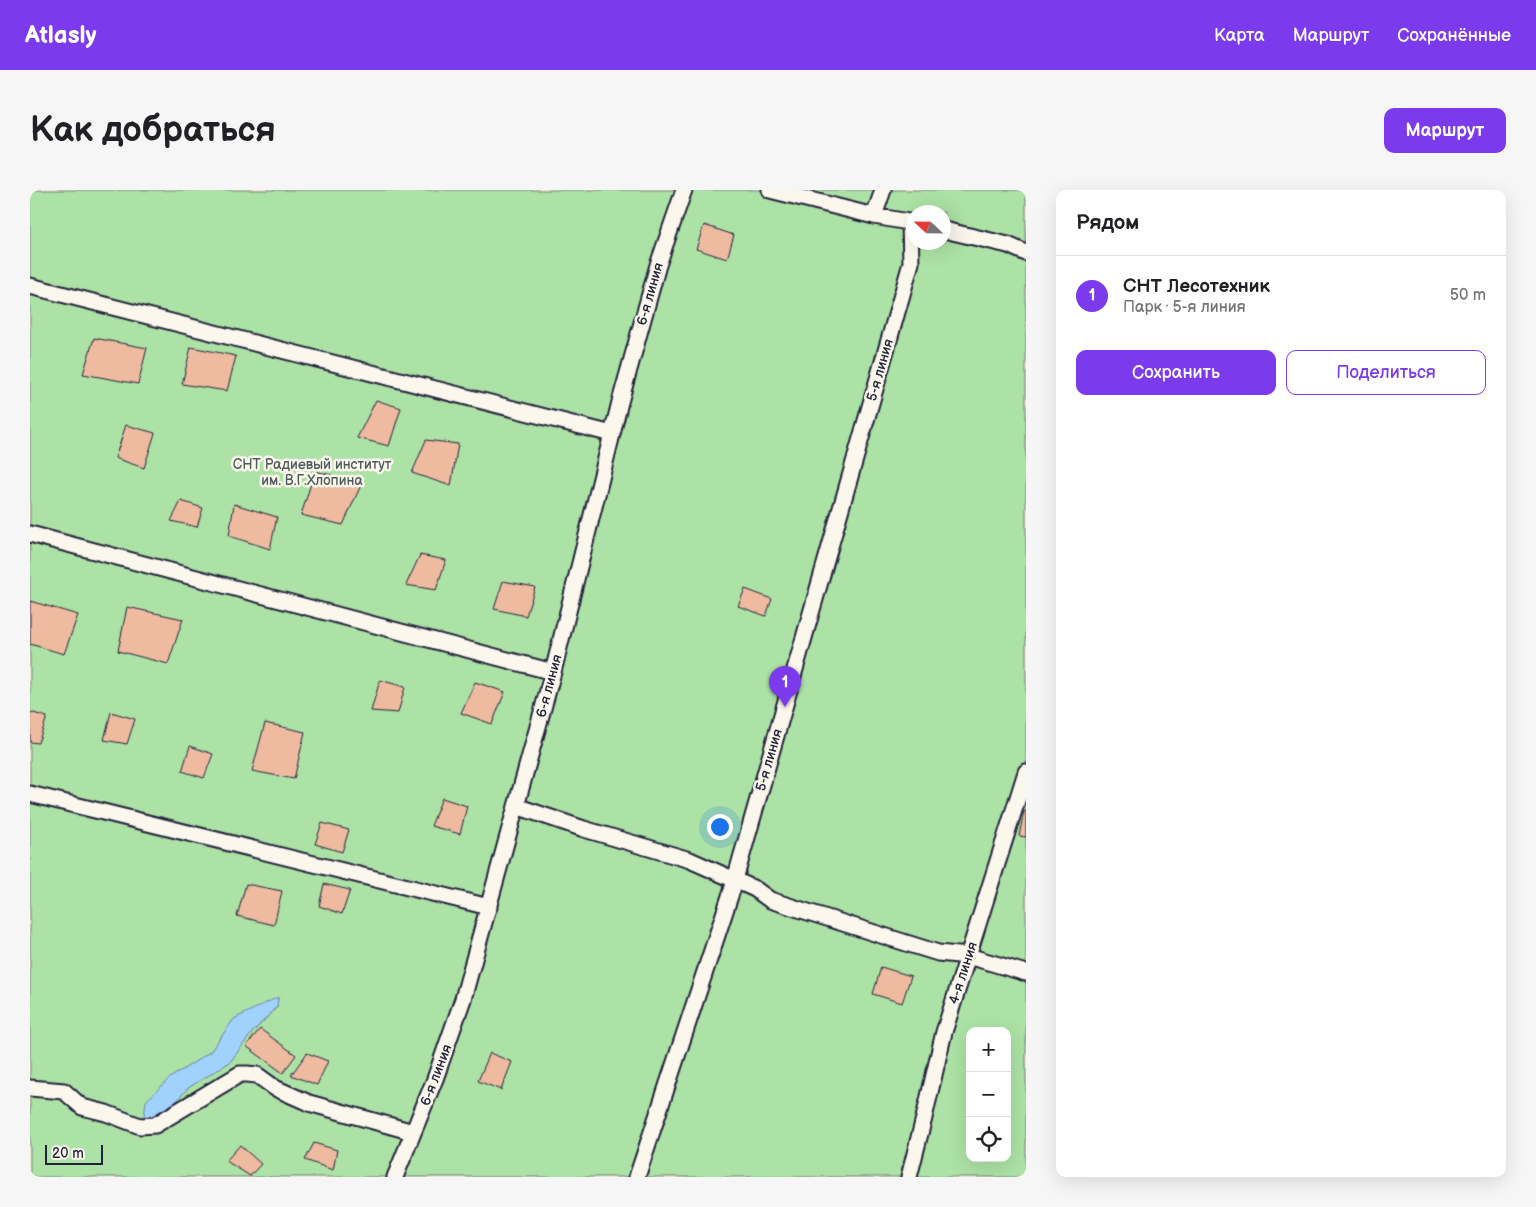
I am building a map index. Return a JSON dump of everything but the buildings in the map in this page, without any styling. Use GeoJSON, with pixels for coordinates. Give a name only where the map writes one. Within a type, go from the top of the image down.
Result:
{"type":"FeatureCollection","features":[{"type":"Feature","properties":{"kind":"street","name":"6-я линия"},"geometry":{"type":"LineString","coordinates":[[395,1177],[435,1079],[463,999],[553,672],[612,434],[658,265],[684,190]]}},
{"type":"Feature","properties":{"kind":"street"},"geometry":{"type":"LineString","coordinates":[[770,190],[874,216],[906,221]]}},
{"type":"Feature","properties":{"kind":"street"},"geometry":{"type":"LineString","coordinates":[[874,216],[883,190]]}},
{"type":"Feature","properties":{"kind":"street"},"geometry":{"type":"LineString","coordinates":[[951,232],[1008,245],[1026,253]]}},
{"type":"Feature","properties":{"kind":"street","name":"5-я линия"},"geometry":{"type":"LineString","coordinates":[[637,1177],[734,880],[911,263],[911,250]]}},
{"type":"Feature","properties":{"kind":"street"},"geometry":{"type":"LineString","coordinates":[[30,286],[612,434]]}},
{"type":"Feature","properties":{"kind":"street"},"geometry":{"type":"LineString","coordinates":[[30,534],[553,672]]}},
{"type":"Feature","properties":{"kind":"street","name":"4-я линия"},"geometry":{"type":"LineString","coordinates":[[909,1177],[944,1032],[1026,772]]}},
{"type":"Feature","properties":{"kind":"street"},"geometry":{"type":"LineString","coordinates":[[30,794],[489,907]]}},
{"type":"Feature","properties":{"kind":"street"},"geometry":{"type":"LineString","coordinates":[[516,806],[584,829],[690,860],[755,889],[770,900],[938,953],[968,956],[1026,972]]}},
{"type":"Feature","properties":{"kind":"street"},"geometry":{"type":"LineString","coordinates":[[30,1088],[64,1091],[82,1107],[106,1113],[140,1126],[155,1125],[240,1074],[257,1075],[275,1088],[309,1103],[413,1132]]}},
{"type":"Feature","properties":{"kind":"green space","name":"СНТ Радиевый институт им. В.Г.Хлопина"},"geometry":{"type":"Polygon","coordinates":[[[30,190],[1026,190],[1026,1177],[30,1177],[30,190]],[[278,998],[234,1019],[210,1052],[170,1078],[171,1107],[188,1088],[230,1062],[252,1033],[277,1007],[278,998]]]}},
{"type":"Feature","properties":{"kind":"water"},"geometry":{"type":"Polygon","coordinates":[[[278,997],[277,1006],[252,1033],[230,1062],[188,1088],[171,1107],[152,1119],[144,1116],[146,1101],[170,1078],[210,1052],[234,1019],[278,997]]]}},
{"type":"Feature","properties":{"kind":"place","name":"СНТ Лесотехник"},"geometry":{"type":"Point","coordinates":[785,707]}}]}
